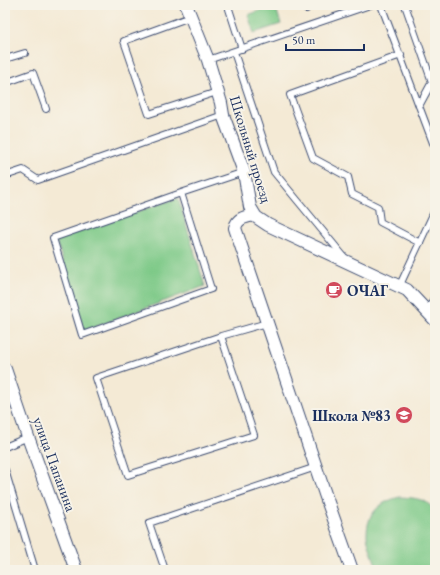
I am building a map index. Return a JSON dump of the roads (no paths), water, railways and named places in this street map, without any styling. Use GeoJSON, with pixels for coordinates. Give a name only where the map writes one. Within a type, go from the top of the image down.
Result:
{"type":"FeatureCollection","features":[{"type":"Feature","properties":{"kind":"street","name":"Школьный проезд"},"geometry":{"type":"LineString","coordinates":[[186,5],[208,60],[221,103],[223,115],[244,172],[250,207],[254,216],[263,222],[407,290],[431,316]]}},
{"type":"Feature","properties":{"kind":"street"},"geometry":{"type":"LineString","coordinates":[[254,216],[245,217],[239,220],[235,228],[352,570]]}},
{"type":"Feature","properties":{"kind":"street","name":"улица Папанина"},"geometry":{"type":"LineString","coordinates":[[6,374],[76,570]]}},
{"type":"Feature","properties":{"kind":"lane"},"geometry":{"type":"LineString","coordinates":[[230,5],[229,9],[242,49]]}},
{"type":"Feature","properties":{"kind":"lane"},"geometry":{"type":"LineString","coordinates":[[208,60],[370,5]]}},
{"type":"Feature","properties":{"kind":"lane"},"geometry":{"type":"LineString","coordinates":[[381,5],[433,143],[435,144]]}},
{"type":"Feature","properties":{"kind":"lane"},"geometry":{"type":"LineString","coordinates":[[405,5],[433,82],[419,106]]}},
{"type":"Feature","properties":{"kind":"lane"},"geometry":{"type":"LineString","coordinates":[[190,17],[124,42],[149,114],[217,92]]}},
{"type":"Feature","properties":{"kind":"lane"},"geometry":{"type":"LineString","coordinates":[[234,52],[274,172],[350,264]]}},
{"type":"Feature","properties":{"kind":"lane"},"geometry":{"type":"LineString","coordinates":[[5,59],[25,53]]}},
{"type":"Feature","properties":{"kind":"lane"},"geometry":{"type":"LineString","coordinates":[[401,56],[290,95],[313,158],[348,177],[352,194],[378,207],[380,222],[420,243]]}},
{"type":"Feature","properties":{"kind":"lane"},"geometry":{"type":"LineString","coordinates":[[5,83],[33,73],[46,109]]}},
{"type":"Feature","properties":{"kind":"lane"},"geometry":{"type":"LineString","coordinates":[[5,176],[23,170],[38,180],[223,115]]}},
{"type":"Feature","properties":{"kind":"lane"},"geometry":{"type":"LineString","coordinates":[[181,193],[211,289],[82,335],[53,238],[181,193],[244,172]]}},
{"type":"Feature","properties":{"kind":"lane"},"geometry":{"type":"LineString","coordinates":[[399,287],[435,210]]}},
{"type":"Feature","properties":{"kind":"lane"},"geometry":{"type":"LineString","coordinates":[[431,316],[435,296]]}},
{"type":"Feature","properties":{"kind":"lane"},"geometry":{"type":"LineString","coordinates":[[221,336],[254,435],[128,475],[96,378],[221,336],[267,323]]}},
{"type":"Feature","properties":{"kind":"lane"},"geometry":{"type":"LineString","coordinates":[[5,447],[28,437]]}},
{"type":"Feature","properties":{"kind":"lane"},"geometry":{"type":"LineString","coordinates":[[165,570],[149,523],[316,467]]}},
{"type":"Feature","properties":{"kind":"lane"},"geometry":{"type":"LineString","coordinates":[[5,470],[35,570]]}},
{"type":"Feature","properties":{"kind":"place","name":"ОЧАГ"},"geometry":{"type":"Point","coordinates":[334,290]}},
{"type":"Feature","properties":{"kind":"place","name":"Школа №83"},"geometry":{"type":"Point","coordinates":[404,415]}}]}
